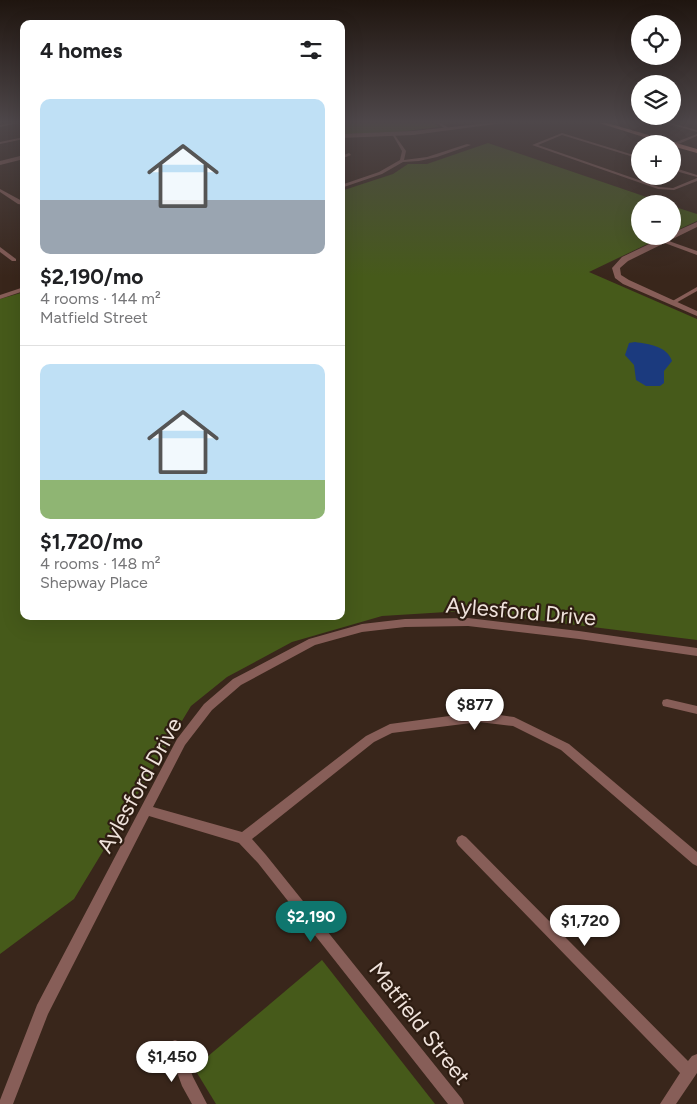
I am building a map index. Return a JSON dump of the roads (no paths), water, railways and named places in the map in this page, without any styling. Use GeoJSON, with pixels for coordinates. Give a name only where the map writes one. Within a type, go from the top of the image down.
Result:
{"type":"FeatureCollection","features":[{"type":"Feature","properties":{"kind":"street"},"geometry":{"type":"LineString","coordinates":[[345,186],[377,175]]}},
{"type":"Feature","properties":{"kind":"street"},"geometry":{"type":"LineString","coordinates":[[619,175],[658,188],[674,189],[697,178]]}},
{"type":"Feature","properties":{"kind":"street"},"geometry":{"type":"LineString","coordinates":[[0,190],[20,203]]}},
{"type":"Feature","properties":{"kind":"street"},"geometry":{"type":"LineString","coordinates":[[681,234],[697,226]]}},
{"type":"Feature","properties":{"kind":"street"},"geometry":{"type":"LineString","coordinates":[[658,245],[624,263],[620,272],[629,282],[697,313]]}},
{"type":"Feature","properties":{"kind":"street"},"geometry":{"type":"LineString","coordinates":[[675,245],[697,254]]}},
{"type":"Feature","properties":{"kind":"street"},"geometry":{"type":"LineString","coordinates":[[0,249],[14,260]]}},
{"type":"Feature","properties":{"kind":"street"},"geometry":{"type":"LineString","coordinates":[[673,302],[697,289]]}},
{"type":"Feature","properties":{"kind":"street"},"geometry":{"type":"LineString","coordinates":[[0,297],[20,290]]}},
{"type":"Feature","properties":{"kind":"street","name":"Aylesford Drive"},"geometry":{"type":"LineString","coordinates":[[6,1104],[42,1010],[181,742],[208,707],[237,682],[312,642],[362,628],[405,623],[468,622],[579,635],[697,652]]}},
{"type":"Feature","properties":{"kind":"street"},"geometry":{"type":"LineString","coordinates":[[667,703],[697,710]]}},
{"type":"Feature","properties":{"kind":"street"},"geometry":{"type":"LineString","coordinates":[[146,810],[243,838],[370,739],[390,729],[479,717],[514,722],[565,747],[697,860]]}},
{"type":"Feature","properties":{"kind":"street","name":"Matfield Street"},"geometry":{"type":"LineString","coordinates":[[243,838],[262,859],[457,1104]]}},
{"type":"Feature","properties":{"kind":"street"},"geometry":{"type":"LineString","coordinates":[[462,841],[693,1067],[667,1104]]}},
{"type":"Feature","properties":{"kind":"street"},"geometry":{"type":"LineString","coordinates":[[176,1047],[187,1081],[200,1104]]}},
{"type":"Feature","properties":{"kind":"street"},"geometry":{"type":"LineString","coordinates":[[0,1103],[6,1104]]}},
{"type":"Feature","properties":{"kind":"water"},"geometry":{"type":"Polygon","coordinates":[[[635,342],[662,349],[670,356],[672,361],[664,371],[664,383],[660,386],[646,386],[636,380],[634,365],[625,355],[629,343],[635,342]]]}}]}
